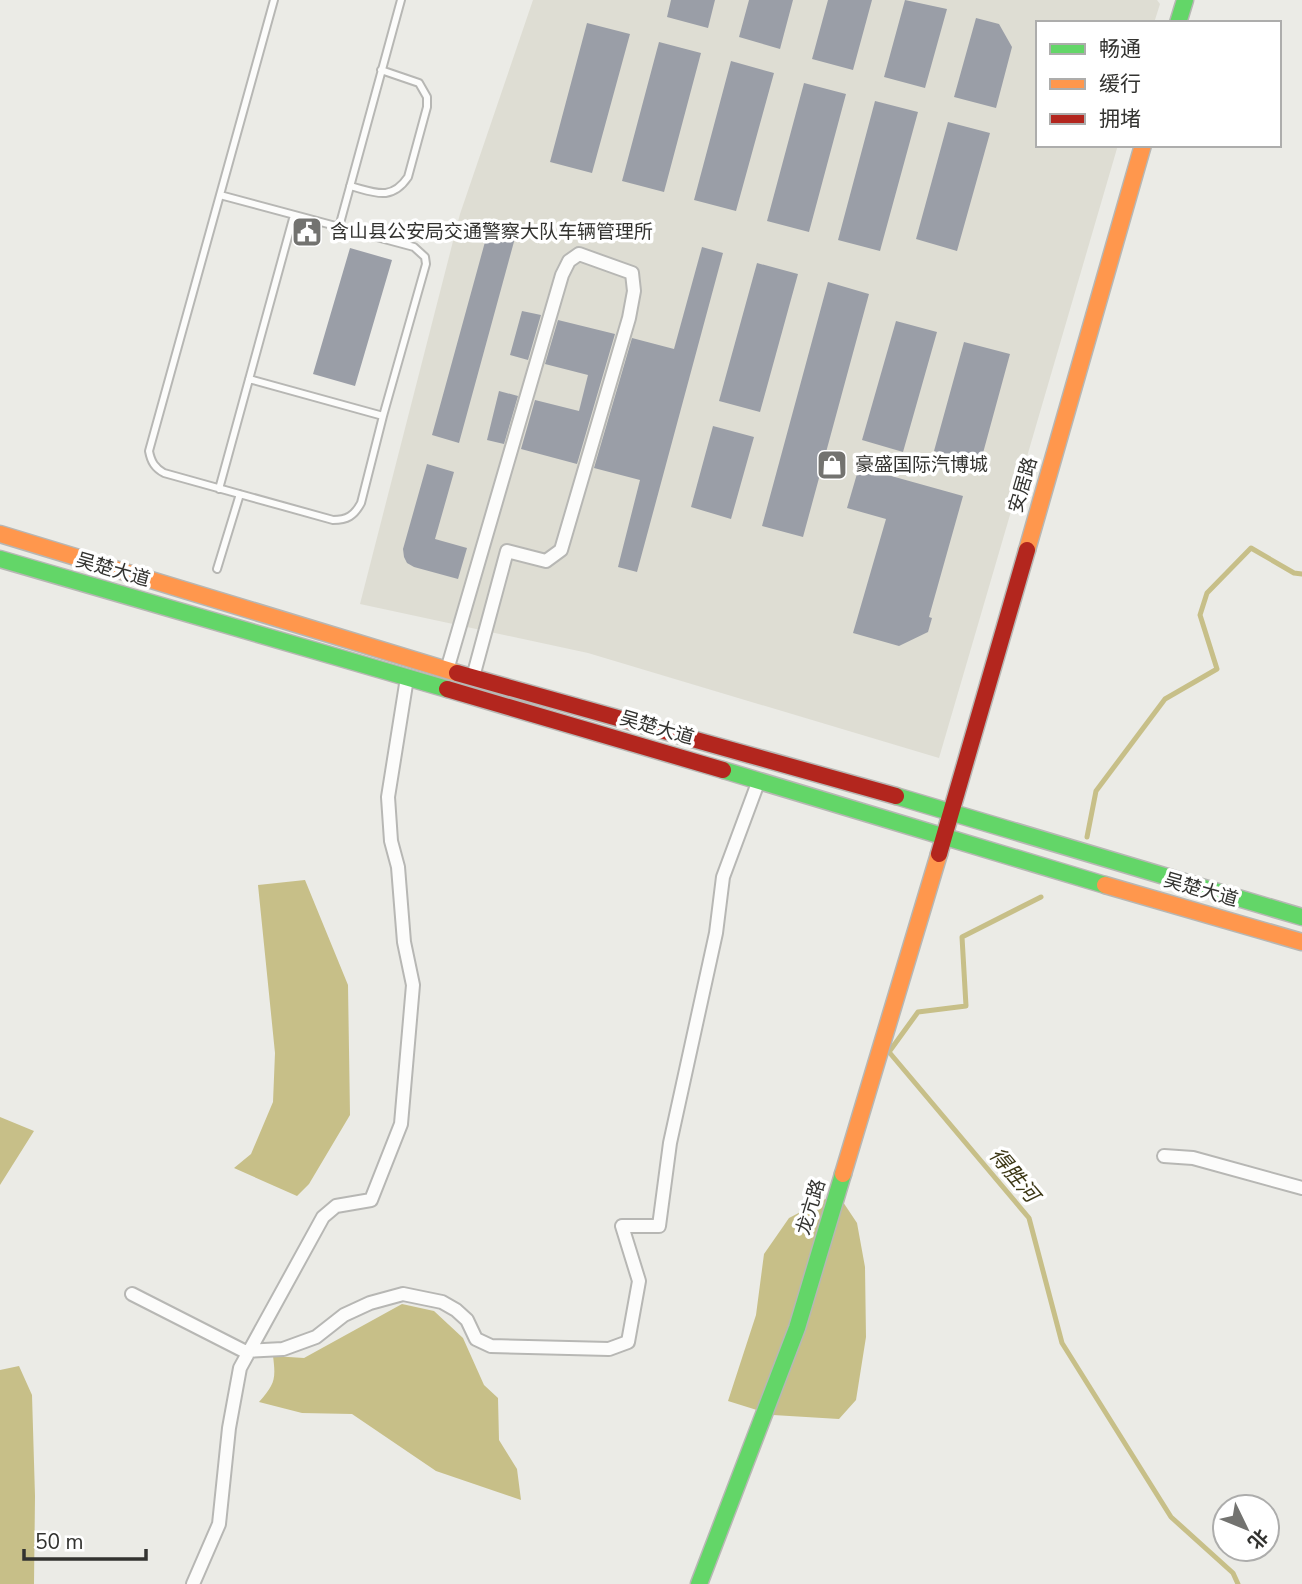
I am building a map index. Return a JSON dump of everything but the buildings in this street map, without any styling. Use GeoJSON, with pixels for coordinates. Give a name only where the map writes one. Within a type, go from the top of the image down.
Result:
{"type":"FeatureCollection","features":[{"type":"Feature","properties":{"kind":"main road"},"geometry":{"type":"LineString","coordinates":[[1179,21],[1185,0]]}},
{"type":"Feature","properties":{"kind":"main road","name":"安居路"},"geometry":{"type":"LineString","coordinates":[[943,836],[1142,147]]}},
{"type":"Feature","properties":{"kind":"main road","name":"吴楚大道"},"geometry":{"type":"LineString","coordinates":[[0,534],[447,670],[951,812],[1302,917]]}},
{"type":"Feature","properties":{"kind":"main road","name":"吴楚大道"},"geometry":{"type":"LineString","coordinates":[[0,559],[760,780],[1302,942]]}},
{"type":"Feature","properties":{"kind":"main road","name":"龙亢路"},"geometry":{"type":"LineString","coordinates":[[699,1584],[797,1328],[943,836]]}},
{"type":"Feature","properties":{"kind":"street"},"geometry":{"type":"LineString","coordinates":[[447,670],[562,275],[569,261],[579,254],[632,273],[634,291],[629,318],[561,550],[546,561],[507,551],[473,677]]}},
{"type":"Feature","properties":{"kind":"street"},"geometry":{"type":"LineString","coordinates":[[193,1584],[219,1524],[229,1428],[240,1368],[323,1217],[336,1206],[371,1200],[401,1124],[413,985],[404,942],[398,867],[391,841],[388,797],[407,678]]}},
{"type":"Feature","properties":{"kind":"street"},"geometry":{"type":"LineString","coordinates":[[132,1294],[244,1351],[283,1349],[316,1336],[352,1311],[403,1294],[442,1302],[456,1310],[467,1320],[476,1339],[491,1346],[609,1349],[628,1342],[639,1281],[622,1226],[659,1226],[670,1143],[716,933],[723,877],[760,780]]}},
{"type":"Feature","properties":{"kind":"street"},"geometry":{"type":"LineString","coordinates":[[1164,1156],[1193,1158],[1302,1188]]}},
{"type":"Feature","properties":{"kind":"lane"},"geometry":{"type":"LineString","coordinates":[[220,195],[414,247],[425,257],[426,264],[361,503],[347,518],[333,520],[164,474],[154,465],[149,452],[220,195],[274,0]]}},
{"type":"Feature","properties":{"kind":"lane"},"geometry":{"type":"LineString","coordinates":[[339,227],[401,0]]}},
{"type":"Feature","properties":{"kind":"lane"},"geometry":{"type":"LineString","coordinates":[[350,186],[387,194],[402,186],[408,177],[427,107],[427,97],[419,82],[382,71]]}},
{"type":"Feature","properties":{"kind":"lane"},"geometry":{"type":"LineString","coordinates":[[219,489],[294,215]]}},
{"type":"Feature","properties":{"kind":"lane"},"geometry":{"type":"LineString","coordinates":[[249,379],[383,416]]}},
{"type":"Feature","properties":{"kind":"lane"},"geometry":{"type":"LineString","coordinates":[[217,569],[240,494]]}},
{"type":"Feature","properties":{"kind":"shaded area","name":"豪盛国际汽博城"},"geometry":{"type":"Polygon","coordinates":[[[533,0],[1157,0],[1160,4],[1155,21],[1036,21],[1036,147],[1117,147],[939,758],[588,653],[360,604],[460,214],[533,0]]]}},
{"type":"Feature","properties":{"kind":"shaded area"},"geometry":{"type":"Polygon","coordinates":[[[305,880],[348,985],[350,1115],[309,1184],[297,1196],[234,1168],[251,1154],[273,1102],[275,1053],[258,885],[305,880]]]}},
{"type":"Feature","properties":{"kind":"shaded area"},"geometry":{"type":"Polygon","coordinates":[[[0,1117],[34,1131],[0,1185],[0,1117]]]}},
{"type":"Feature","properties":{"kind":"shaded area"},"geometry":{"type":"Polygon","coordinates":[[[837,1193],[857,1223],[865,1267],[866,1337],[856,1400],[839,1419],[773,1415],[728,1401],[756,1315],[764,1254],[789,1218],[837,1193]]]}},
{"type":"Feature","properties":{"kind":"shaded area"},"geometry":{"type":"Polygon","coordinates":[[[402,1304],[434,1311],[463,1338],[484,1385],[498,1398],[499,1440],[517,1469],[521,1500],[436,1471],[352,1414],[302,1413],[259,1402],[273,1381],[273,1356],[304,1358],[402,1304]]]}},
{"type":"Feature","properties":{"kind":"shaded area"},"geometry":{"type":"Polygon","coordinates":[[[19,1366],[32,1395],[34,1584],[0,1584],[0,1370],[19,1366]]]}},
{"type":"Feature","properties":{"kind":"waterway","name":"得胜河"},"geometry":{"type":"LineString","coordinates":[[1087,837],[1096,791],[1165,699],[1217,669],[1200,615],[1207,593],[1251,548],[1294,573],[1302,574]]}},
{"type":"Feature","properties":{"kind":"waterway","name":"得胜河"},"geometry":{"type":"LineString","coordinates":[[1041,897],[962,937],[966,1006],[918,1012],[889,1052],[1029,1218],[1062,1343],[1171,1517],[1233,1573],[1238,1584]]}},
{"type":"Feature","properties":{"kind":"traffic: fast"},"geometry":{"type":"LineString","coordinates":[[1179,21],[1185,0]]}},
{"type":"Feature","properties":{"kind":"traffic: fast"},"geometry":{"type":"LineString","coordinates":[[0,559],[447,689]]}},
{"type":"Feature","properties":{"kind":"traffic: fast"},"geometry":{"type":"LineString","coordinates":[[723,770],[1105,885]]}},
{"type":"Feature","properties":{"kind":"traffic: fast"},"geometry":{"type":"LineString","coordinates":[[896,796],[1302,917]]}},
{"type":"Feature","properties":{"kind":"traffic: fast"},"geometry":{"type":"LineString","coordinates":[[699,1584],[797,1328],[843,1174]]}},
{"type":"Feature","properties":{"kind":"traffic: slow"},"geometry":{"type":"LineString","coordinates":[[1027,550],[1142,147]]}},
{"type":"Feature","properties":{"kind":"traffic: slow"},"geometry":{"type":"LineString","coordinates":[[0,534],[457,673]]}},
{"type":"Feature","properties":{"kind":"traffic: slow"},"geometry":{"type":"LineString","coordinates":[[843,1174],[939,854]]}},
{"type":"Feature","properties":{"kind":"traffic: slow"},"geometry":{"type":"LineString","coordinates":[[1105,885],[1302,942]]}},
{"type":"Feature","properties":{"kind":"traffic: jam"},"geometry":{"type":"LineString","coordinates":[[939,854],[1027,550]]}},
{"type":"Feature","properties":{"kind":"traffic: jam"},"geometry":{"type":"LineString","coordinates":[[457,673],[896,796]]}},
{"type":"Feature","properties":{"kind":"traffic: jam"},"geometry":{"type":"LineString","coordinates":[[447,689],[723,770]]}},
{"type":"Feature","properties":{"kind":"place","name":"含山县公安局交通警察大队车辆管理所"},"geometry":{"type":"Point","coordinates":[307,232]}},
{"type":"Feature","properties":{"kind":"place","name":"豪盛国际汽博城"},"geometry":{"type":"Point","coordinates":[832,465]}}]}
